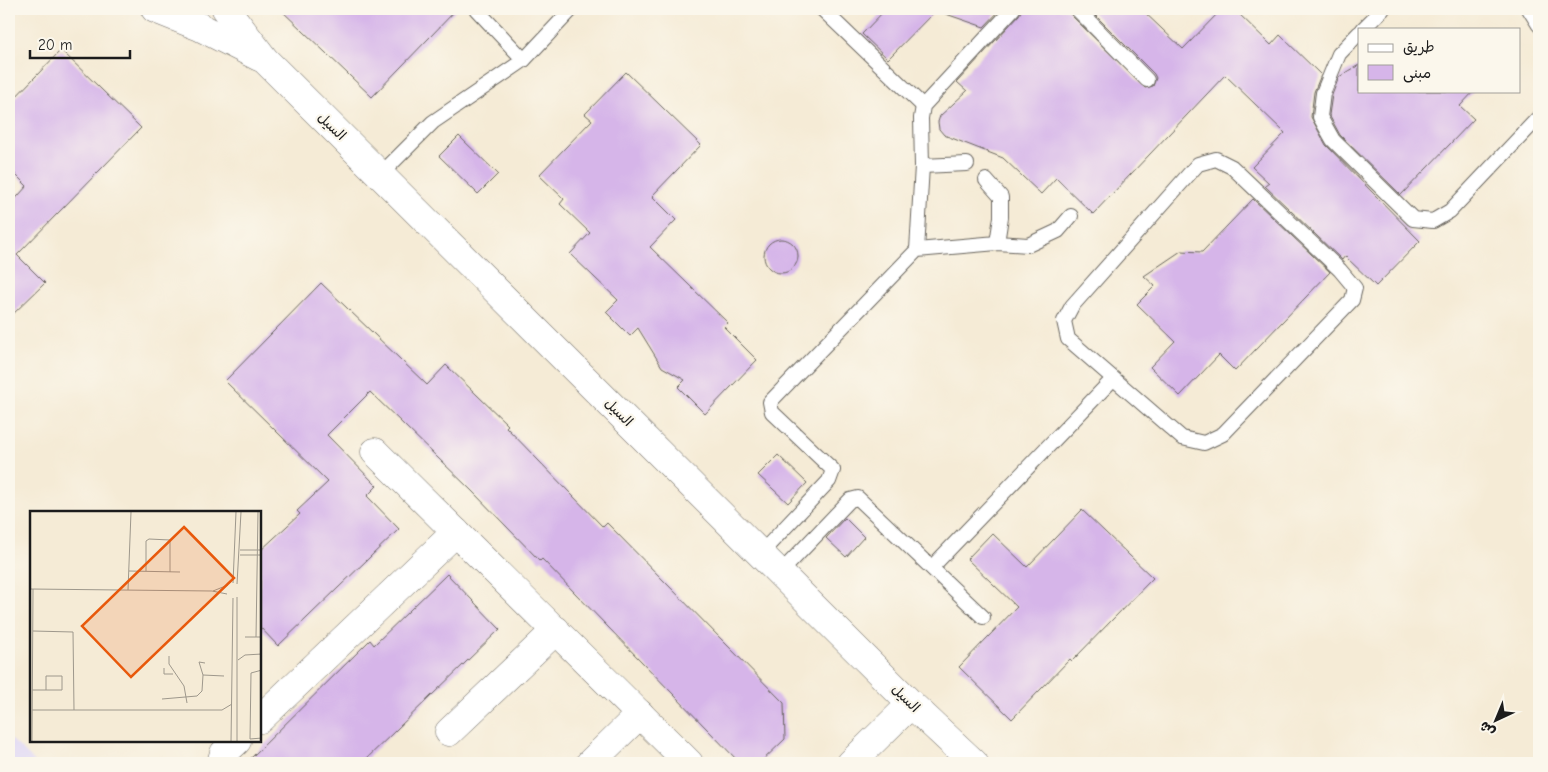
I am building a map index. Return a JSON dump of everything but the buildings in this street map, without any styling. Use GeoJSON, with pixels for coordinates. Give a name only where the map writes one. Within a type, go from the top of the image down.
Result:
{"type":"FeatureCollection","features":[{"type":"Feature","properties":{"kind":"street","name":"السيل"},"geometry":{"type":"LineString","coordinates":[[155,9],[200,27],[265,60]]}},
{"type":"Feature","properties":{"kind":"street","name":"السيل"},"geometry":{"type":"LineString","coordinates":[[226,9],[265,60],[781,572],[911,704],[974,763]]}},
{"type":"Feature","properties":{"kind":"street"},"geometry":{"type":"LineString","coordinates":[[375,452],[689,763]]}},
{"type":"Feature","properties":{"kind":"street"},"geometry":{"type":"LineString","coordinates":[[261,718],[456,532]]}},
{"type":"Feature","properties":{"kind":"street"},"geometry":{"type":"LineString","coordinates":[[449,732],[556,630]]}},
{"type":"Feature","properties":{"kind":"street"},"geometry":{"type":"LineString","coordinates":[[850,763],[911,704]]}},
{"type":"Feature","properties":{"kind":"street"},"geometry":{"type":"LineString","coordinates":[[590,763],[640,714]]}},
{"type":"Feature","properties":{"kind":"street"},"geometry":{"type":"LineString","coordinates":[[221,763],[224,753],[236,742]]}},
{"type":"Feature","properties":{"kind":"lane"},"geometry":{"type":"LineString","coordinates":[[476,9],[524,60]]}},
{"type":"Feature","properties":{"kind":"lane"},"geometry":{"type":"LineString","coordinates":[[381,174],[433,122],[524,60],[572,9]]}},
{"type":"Feature","properties":{"kind":"lane"},"geometry":{"type":"LineString","coordinates":[[822,9],[923,106]]}},
{"type":"Feature","properties":{"kind":"lane"},"geometry":{"type":"LineString","coordinates":[[918,250],[922,166],[921,118],[923,106],[1013,9]]}},
{"type":"Feature","properties":{"kind":"lane"},"geometry":{"type":"LineString","coordinates":[[1077,9],[1147,80]]}},
{"type":"Feature","properties":{"kind":"lane"},"geometry":{"type":"LineString","coordinates":[[1364,28],[1383,9]]}},
{"type":"Feature","properties":{"kind":"lane"},"geometry":{"type":"LineString","coordinates":[[1529,9],[1539,25]]}},
{"type":"Feature","properties":{"kind":"lane"},"geometry":{"type":"LineString","coordinates":[[1358,34],[1339,54],[1324,93],[1320,117],[1332,140],[1413,219],[1433,221],[1450,211],[1539,117]]}},
{"type":"Feature","properties":{"kind":"lane"},"geometry":{"type":"LineString","coordinates":[[1216,159],[1232,167],[1340,270],[1355,288],[1352,300],[1223,434],[1204,443],[1182,438],[1112,380],[1068,340],[1064,321],[1072,306],[1198,164],[1216,159]]}},
{"type":"Feature","properties":{"kind":"lane"},"geometry":{"type":"LineString","coordinates":[[922,166],[967,164]]}},
{"type":"Feature","properties":{"kind":"lane"},"geometry":{"type":"LineString","coordinates":[[986,180],[1001,197],[1002,217],[997,243]]}},
{"type":"Feature","properties":{"kind":"lane"},"geometry":{"type":"LineString","coordinates":[[761,553],[829,481],[833,470],[772,412],[770,402],[918,250],[997,243],[1028,245],[1058,231],[1071,216]]}},
{"type":"Feature","properties":{"kind":"lane"},"geometry":{"type":"LineString","coordinates":[[932,567],[1112,380]]}},
{"type":"Feature","properties":{"kind":"lane"},"geometry":{"type":"LineString","coordinates":[[781,572],[850,500],[858,498],[983,617]]}},
{"type":"Feature","properties":{"kind":"shaded area"},"geometry":{"type":"Polygon","coordinates":[[[9,737],[36,763],[9,763],[9,737]]]}}]}
